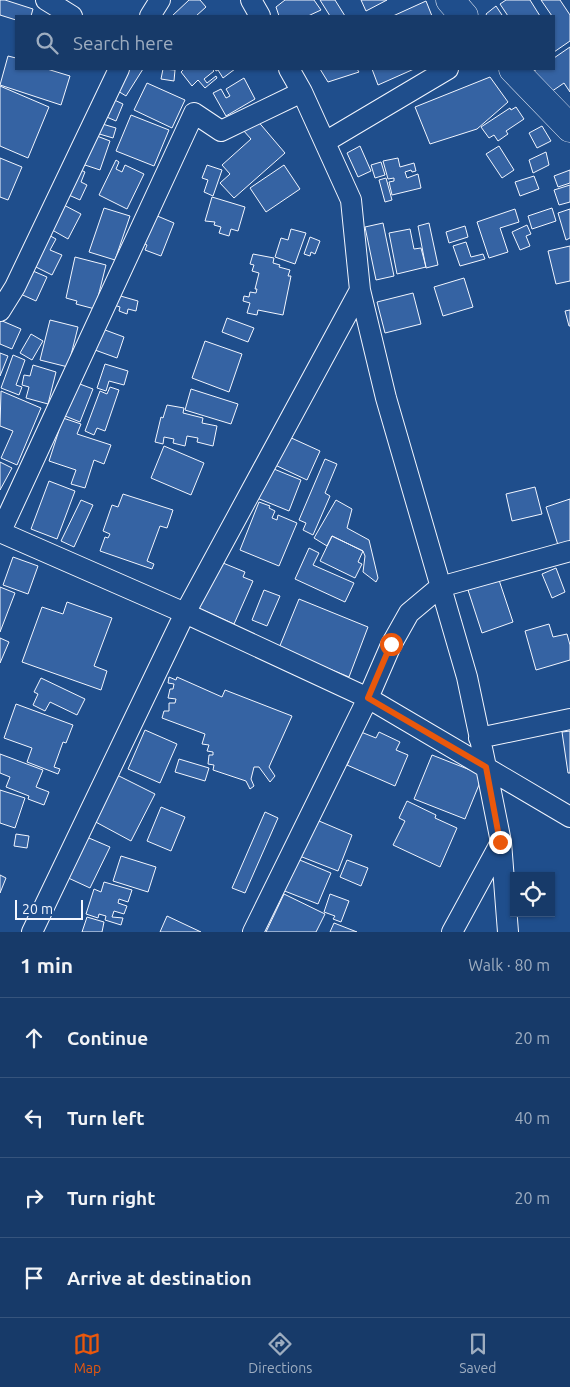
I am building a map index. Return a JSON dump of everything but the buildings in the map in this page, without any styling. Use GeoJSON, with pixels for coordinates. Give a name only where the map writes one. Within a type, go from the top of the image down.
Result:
{"type":"FeatureCollection","features":[{"type":"Feature","properties":{"kind":"street"},"geometry":{"type":"LineString","coordinates":[[46,0],[70,15]]}},
{"type":"Feature","properties":{"kind":"street"},"geometry":{"type":"LineString","coordinates":[[151,15],[160,0]]}},
{"type":"Feature","properties":{"kind":"street"},"geometry":{"type":"LineString","coordinates":[[251,0],[259,15]]}},
{"type":"Feature","properties":{"kind":"street"},"geometry":{"type":"LineString","coordinates":[[450,0],[463,15]]}},
{"type":"Feature","properties":{"kind":"street"},"geometry":{"type":"LineString","coordinates":[[0,310],[7,283],[118,70]]}},
{"type":"Feature","properties":{"kind":"street"},"geometry":{"type":"LineString","coordinates":[[290,70],[302,92],[351,200],[360,290],[386,398],[466,677],[500,842],[510,881]]}},
{"type":"Feature","properties":{"kind":"street"},"geometry":{"type":"LineString","coordinates":[[325,142],[446,70]]}},
{"type":"Feature","properties":{"kind":"street"},"geometry":{"type":"LineString","coordinates":[[514,70],[570,128]]}},
{"type":"Feature","properties":{"kind":"street"},"geometry":{"type":"LineString","coordinates":[[302,92],[221,132],[194,113],[0,533],[185,613],[368,698],[570,817]]}},
{"type":"Feature","properties":{"kind":"street"},"geometry":{"type":"LineString","coordinates":[[32,932],[185,613],[360,290]]}},
{"type":"Feature","properties":{"kind":"street"},"geometry":{"type":"LineString","coordinates":[[253,932],[368,698],[391,644],[409,613],[440,587],[570,551]]}},
{"type":"Feature","properties":{"kind":"street"},"geometry":{"type":"LineString","coordinates":[[479,738],[570,719]]}},
{"type":"Feature","properties":{"kind":"street"},"geometry":{"type":"LineString","coordinates":[[452,932],[500,842]]}},
{"type":"Feature","properties":{"kind":"street"},"geometry":{"type":"LineString","coordinates":[[500,842],[508,932]]}},
{"type":"Feature","properties":{"kind":"street"},"geometry":{"type":"LineString","coordinates":[[519,917],[522,932]]}},
{"type":"Feature","properties":{"kind":"route"},"geometry":{"type":"LineString","coordinates":[[391,644],[368,698],[486,767],[500,842]]}}]}
